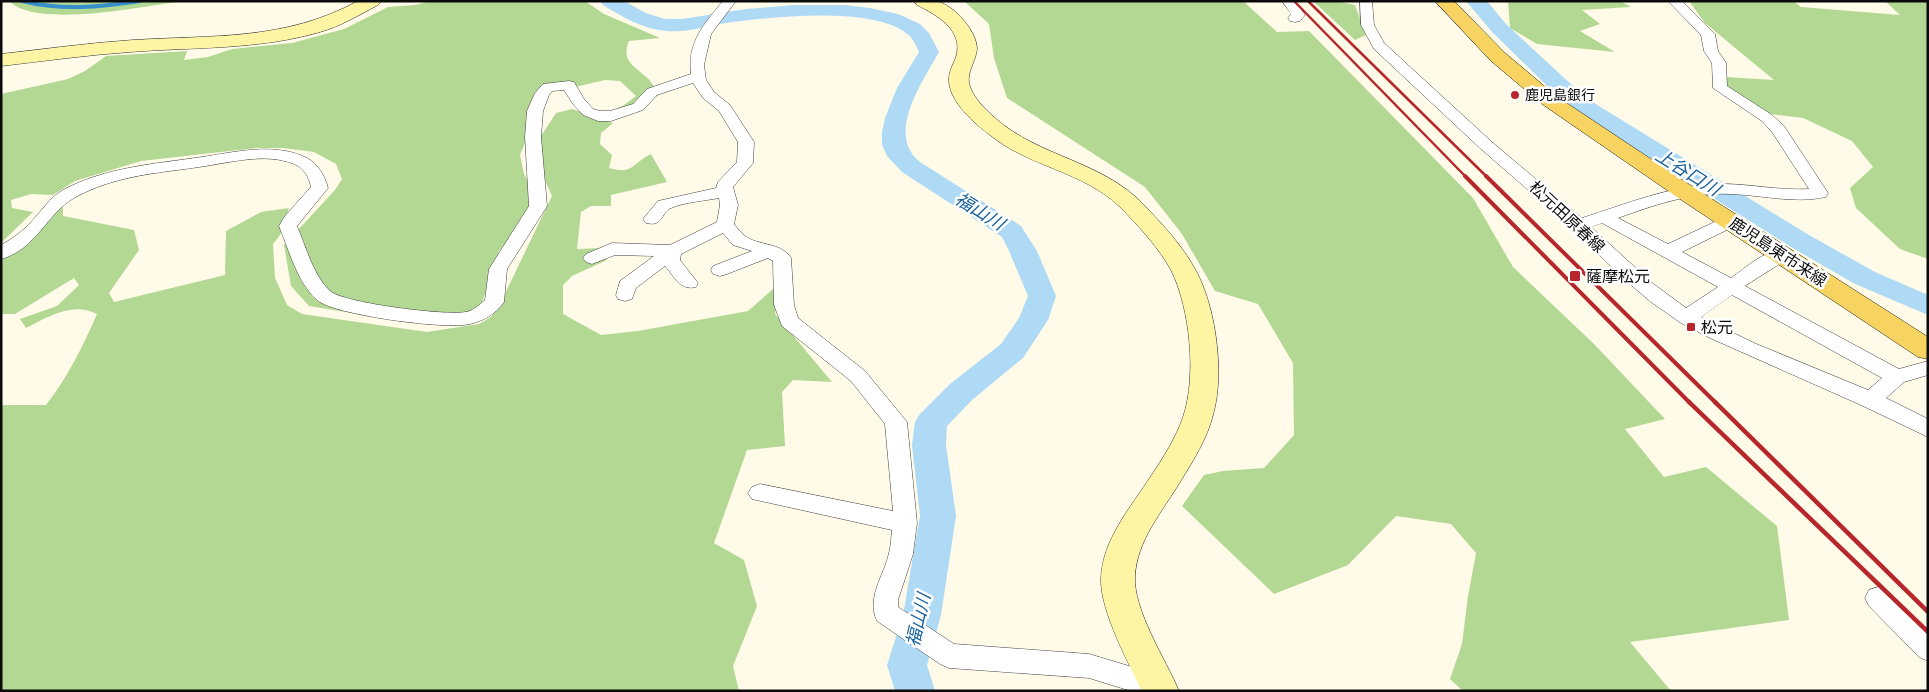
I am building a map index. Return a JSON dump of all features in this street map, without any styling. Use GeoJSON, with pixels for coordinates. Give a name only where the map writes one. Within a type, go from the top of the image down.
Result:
{"type":"FeatureCollection","features":[{"type":"Feature","properties":{"kind":"main road","name":"鹿児島東市来線"},"geometry":{"type":"LineString","coordinates":[[1444,1],[1520,77],[1579,121],[1692,191],[1731,221],[1928,350]]}},
{"type":"Feature","properties":{"kind":"street"},"geometry":{"type":"LineString","coordinates":[[1,60],[130,46],[264,39],[300,33],[333,22],[356,12],[372,1]]}},
{"type":"Feature","properties":{"kind":"street"},"geometry":{"type":"LineString","coordinates":[[923,1],[952,18],[962,29],[968,47],[959,80],[962,90],[983,118],[1016,143],[1036,155],[1107,186],[1126,200],[1183,268],[1196,297],[1204,385],[1201,407],[1191,434],[1170,473],[1127,538],[1117,580],[1125,611],[1160,689]]}},
{"type":"Feature","properties":{"kind":"street"},"geometry":{"type":"LineString","coordinates":[[1288,1],[1298,15],[1295,18]]}},
{"type":"Feature","properties":{"kind":"street","name":"松元田原春線"},"geometry":{"type":"LineString","coordinates":[[1366,1],[1365,16],[1367,27],[1379,46],[1489,148],[1579,226],[1614,262],[1687,317],[1770,358],[1871,400],[1928,429]]}},
{"type":"Feature","properties":{"kind":"street"},"geometry":{"type":"LineString","coordinates":[[1579,226],[1692,191],[1719,188],[1805,195],[1820,193],[1778,129],[1767,118],[1720,88],[1719,63],[1711,51],[1708,34],[1674,1]]}},
{"type":"Feature","properties":{"kind":"street"},"geometry":{"type":"LineString","coordinates":[[725,225],[729,205],[724,186],[745,163],[746,142],[725,108],[708,95],[700,80],[698,65],[703,36],[727,6]]}},
{"type":"Feature","properties":{"kind":"street"},"geometry":{"type":"LineString","coordinates":[[1,253],[39,225],[55,203],[67,195],[97,181],[133,172],[252,155],[276,154],[299,160],[310,167],[318,178],[320,188],[291,220],[288,226],[316,288],[327,300],[368,310],[447,319],[474,317],[494,302],[498,269],[508,250],[538,206],[533,137],[535,112],[542,92],[548,87],[558,84],[569,85],[578,101],[588,112],[598,116],[611,116],[638,107],[652,92],[699,76]]}},
{"type":"Feature","properties":{"kind":"street"},"geometry":{"type":"LineString","coordinates":[[652,219],[664,205],[725,191]]}},
{"type":"Feature","properties":{"kind":"street"},"geometry":{"type":"LineString","coordinates":[[1604,217],[1897,377]]}},
{"type":"Feature","properties":{"kind":"street"},"geometry":{"type":"LineString","coordinates":[[1669,251],[1731,221]]}},
{"type":"Feature","properties":{"kind":"street"},"geometry":{"type":"LineString","coordinates":[[725,225],[739,241],[769,251],[782,258],[784,305],[789,321],[858,376],[896,422],[905,523],[901,554],[884,600],[886,613],[949,656],[1089,666],[1160,689]]}},
{"type":"Feature","properties":{"kind":"street"},"geometry":{"type":"LineString","coordinates":[[625,295],[627,285],[673,251],[725,225]]}},
{"type":"Feature","properties":{"kind":"street"},"geometry":{"type":"LineString","coordinates":[[592,258],[612,249],[673,251]]}},
{"type":"Feature","properties":{"kind":"street"},"geometry":{"type":"LineString","coordinates":[[673,251],[672,261],[689,283]]}},
{"type":"Feature","properties":{"kind":"street"},"geometry":{"type":"LineString","coordinates":[[720,270],[769,251]]}},
{"type":"Feature","properties":{"kind":"street"},"geometry":{"type":"LineString","coordinates":[[1687,317],[1731,286],[1774,258],[1782,255]]}},
{"type":"Feature","properties":{"kind":"street"},"geometry":{"type":"LineString","coordinates":[[1871,400],[1897,377],[1928,368]]}},
{"type":"Feature","properties":{"kind":"street"},"geometry":{"type":"LineString","coordinates":[[760,492],[905,523]]}},
{"type":"Feature","properties":{"kind":"street"},"geometry":{"type":"LineString","coordinates":[[1878,598],[1928,649]]}},
{"type":"Feature","properties":{"kind":"green space"},"geometry":{"type":"Polygon","coordinates":[[[9,1],[183,1],[119,11],[66,15],[43,14],[23,9],[9,1]]]}},
{"type":"Feature","properties":{"kind":"green space"},"geometry":{"type":"Polygon","coordinates":[[[431,1],[585,1],[604,14],[660,38],[629,41],[626,53],[627,58],[649,80],[659,95],[631,114],[603,116],[636,96],[620,81],[605,80],[575,87],[547,89],[520,155],[524,174],[532,188],[529,208],[523,222],[499,251],[482,303],[471,312],[458,319],[407,322],[309,306],[291,286],[284,245],[335,190],[342,179],[336,164],[314,152],[283,148],[257,148],[141,161],[75,181],[53,195],[31,194],[11,200],[12,208],[33,212],[1,243],[1,94],[68,79],[85,71],[106,56],[187,51],[184,60],[208,57],[232,49],[292,43],[344,29],[388,7],[415,5],[431,1]]]}},
{"type":"Feature","properties":{"kind":"green space"},"geometry":{"type":"Polygon","coordinates":[[[964,1],[1243,1],[1277,32],[1309,31],[1473,198],[1513,267],[1594,344],[1665,419],[1625,429],[1664,477],[1706,467],[1777,526],[1789,620],[1630,642],[1671,691],[1463,691],[1450,679],[1462,644],[1476,553],[1451,524],[1396,516],[1348,565],[1274,594],[1182,506],[1204,475],[1223,471],[1264,468],[1294,435],[1293,363],[1258,304],[1215,291],[1182,234],[1145,187],[1007,98],[994,58],[989,24],[964,1]]]}},
{"type":"Feature","properties":{"kind":"green space"},"geometry":{"type":"Polygon","coordinates":[[[1313,1],[1336,1],[1355,5],[1366,35],[1355,40],[1313,1]]]}},
{"type":"Feature","properties":{"kind":"green space"},"geometry":{"type":"Polygon","coordinates":[[[1508,1],[1620,1],[1631,7],[1582,10],[1600,24],[1580,31],[1615,52],[1537,44],[1510,28],[1508,1]]]}},
{"type":"Feature","properties":{"kind":"green space"},"geometry":{"type":"Polygon","coordinates":[[[1689,1],[1794,1],[1801,7],[1900,15],[1885,1],[1928,1],[1928,259],[1900,249],[1856,208],[1850,188],[1873,167],[1852,141],[1803,118],[1771,114],[1717,83],[1726,77],[1774,80],[1705,23],[1689,1]]]}},
{"type":"Feature","properties":{"kind":"green space"},"geometry":{"type":"Polygon","coordinates":[[[572,109],[613,123],[601,133],[600,144],[612,155],[609,168],[617,170],[628,169],[651,154],[667,182],[611,195],[611,206],[591,206],[581,212],[577,249],[601,248],[607,260],[572,276],[563,285],[563,314],[601,335],[638,331],[748,311],[781,282],[775,314],[832,382],[793,380],[782,392],[785,446],[747,450],[714,543],[744,560],[757,606],[733,666],[739,691],[1,691],[1,405],[46,405],[75,361],[97,314],[88,310],[70,310],[52,315],[26,328],[20,319],[57,306],[79,285],[74,278],[15,314],[1,314],[1,248],[21,233],[40,212],[63,206],[63,216],[134,230],[139,250],[109,293],[114,302],[225,275],[226,231],[261,212],[289,208],[280,235],[273,244],[275,278],[287,305],[302,314],[427,332],[479,324],[491,317],[500,304],[552,196],[544,178],[537,142],[556,113],[572,109]]]}},
{"type":"Feature","properties":{"kind":"waterway"},"geometry":{"type":"LineString","coordinates":[[22,1],[66,7],[110,5],[140,1]]}},
{"type":"Feature","properties":{"kind":"waterway","name":"福山川"},"geometry":{"type":"LineString","coordinates":[[610,1],[639,17],[665,25],[682,25],[746,15],[820,10],[870,14],[891,18],[909,26],[922,37],[929,52],[908,88],[896,118],[893,132],[894,145],[899,156],[911,167],[1012,232],[1023,251],[1042,296],[1033,320],[1012,351],[961,392],[931,422],[929,445],[938,516],[922,615],[907,665],[915,691]]}},
{"type":"Feature","properties":{"kind":"waterway","name":"上谷口川"},"geometry":{"type":"LineString","coordinates":[[1476,1],[1499,28],[1578,103],[1800,241],[1865,278],[1928,306]]}},
{"type":"Feature","properties":{"kind":"railway"},"geometry":{"type":"LineString","coordinates":[[1294,1],[1466,177]]}},
{"type":"Feature","properties":{"kind":"railway"},"geometry":{"type":"LineString","coordinates":[[1308,1],[1487,177]]}},
{"type":"Feature","properties":{"kind":"railway"},"geometry":{"type":"LineString","coordinates":[[1465,176],[1689,402]]}},
{"type":"Feature","properties":{"kind":"railway"},"geometry":{"type":"LineString","coordinates":[[1486,176],[1716,403]]}},
{"type":"Feature","properties":{"kind":"railway"},"geometry":{"type":"LineString","coordinates":[[1689,402],[1928,632]]}},
{"type":"Feature","properties":{"kind":"railway"},"geometry":{"type":"LineString","coordinates":[[1715,402],[1928,612]]}},
{"type":"Feature","properties":{"kind":"place","name":"鹿児島銀行"},"geometry":{"type":"Point","coordinates":[1515,95]}},
{"type":"Feature","properties":{"kind":"place","name":"薩摩松元"},"geometry":{"type":"Point","coordinates":[1575,276]}},
{"type":"Feature","properties":{"kind":"place","name":"松元"},"geometry":{"type":"Point","coordinates":[1691,327]}}]}
